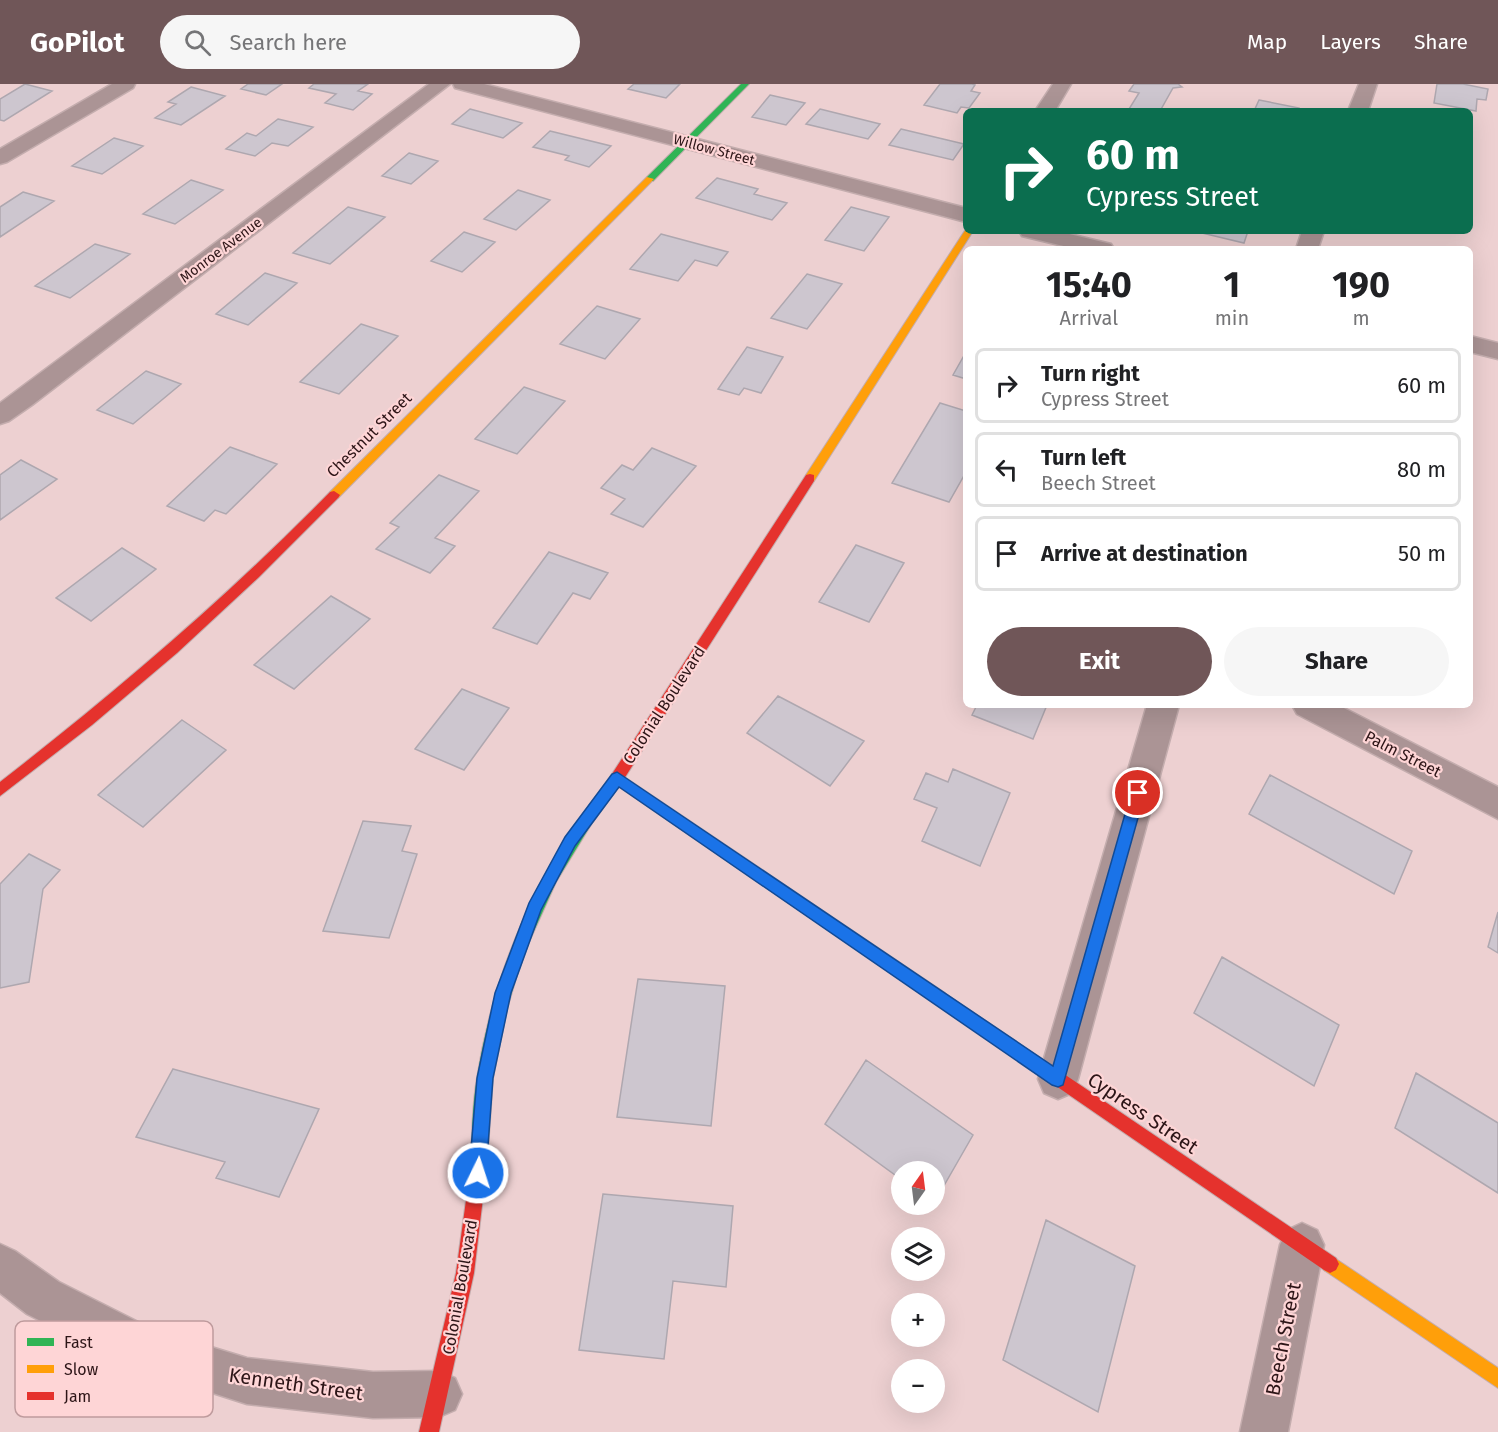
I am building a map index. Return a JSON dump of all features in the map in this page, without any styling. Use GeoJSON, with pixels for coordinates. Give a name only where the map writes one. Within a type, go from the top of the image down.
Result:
{"type":"FeatureCollection","features":[{"type":"Feature","properties":{"kind":"street"},"geometry":{"type":"LineString","coordinates":[[0,158],[126,84]]}},
{"type":"Feature","properties":{"kind":"street","name":"Monroe Avenue"},"geometry":{"type":"LineString","coordinates":[[0,414],[42,385],[441,84]]}},
{"type":"Feature","properties":{"kind":"street","name":"Willow Street"},"geometry":{"type":"LineString","coordinates":[[462,84],[963,214]]}},
{"type":"Feature","properties":{"kind":"street","name":"Chestnut Street"},"geometry":{"type":"LineString","coordinates":[[0,790],[83,726],[190,636],[280,552],[353,475],[745,84]]}},
{"type":"Feature","properties":{"kind":"street"},"geometry":{"type":"LineString","coordinates":[[1047,108],[1062,84]]}},
{"type":"Feature","properties":{"kind":"street"},"geometry":{"type":"LineString","coordinates":[[1359,108],[1368,84]]}},
{"type":"Feature","properties":{"kind":"street","name":"Colonial Boulevard"},"geometry":{"type":"LineString","coordinates":[[434,1413],[465,1273],[478,1173],[485,1078],[503,993],[534,908],[570,842],[617,778],[966,234]]}},
{"type":"Feature","properties":{"kind":"street"},"geometry":{"type":"LineString","coordinates":[[1042,234],[1091,246]]}},
{"type":"Feature","properties":{"kind":"street"},"geometry":{"type":"LineString","coordinates":[[1473,345],[1498,351]]}},
{"type":"Feature","properties":{"kind":"street"},"geometry":{"type":"LineString","coordinates":[[1058,1079],[1162,708]]}},
{"type":"Feature","properties":{"kind":"street","name":"Palm Street"},"geometry":{"type":"LineString","coordinates":[[1314,708],[1498,804]]}},
{"type":"Feature","properties":{"kind":"street","name":"Cypress Street"},"geometry":{"type":"LineString","coordinates":[[617,778],[1498,1379]]}},
{"type":"Feature","properties":{"kind":"street","name":"Beech Street"},"geometry":{"type":"LineString","coordinates":[[1264,1432],[1302,1245]]}},
{"type":"Feature","properties":{"kind":"street","name":"Kenneth Street"},"geometry":{"type":"LineString","coordinates":[[0,1266],[43,1298],[88,1321]]}},
{"type":"Feature","properties":{"kind":"street","name":"Kenneth Street"},"geometry":{"type":"LineString","coordinates":[[213,1371],[247,1380],[373,1395],[434,1413]]}},
{"type":"Feature","properties":{"kind":"building"},"geometry":{"type":"Polygon","coordinates":[[[25,84],[52,91],[4,121],[0,120],[0,99],[25,84]]]}},
{"type":"Feature","properties":{"kind":"building"},"geometry":{"type":"Polygon","coordinates":[[[248,84],[282,84],[266,95],[241,89],[248,84]]]}},
{"type":"Feature","properties":{"kind":"building"},"geometry":{"type":"Polygon","coordinates":[[[314,84],[368,84],[358,91],[372,94],[353,110],[325,103],[336,94],[309,88],[314,84]]]}},
{"type":"Feature","properties":{"kind":"building"},"geometry":{"type":"Polygon","coordinates":[[[634,84],[680,84],[666,98],[628,89],[634,84]]]}},
{"type":"Feature","properties":{"kind":"building"},"geometry":{"type":"Polygon","coordinates":[[[940,84],[972,84],[975,85],[971,91],[980,93],[969,108],[961,107],[957,113],[924,105],[940,84]]]}},
{"type":"Feature","properties":{"kind":"building"},"geometry":{"type":"Polygon","coordinates":[[[1134,84],[1178,84],[1182,87],[1173,88],[1162,108],[1130,108],[1139,93],[1129,91],[1134,84]]]}},
{"type":"Feature","properties":{"kind":"building"},"geometry":{"type":"Polygon","coordinates":[[[1437,84],[1463,84],[1488,89],[1486,100],[1477,99],[1476,111],[1473,108],[1434,103],[1437,84]]]}},
{"type":"Feature","properties":{"kind":"building"},"geometry":{"type":"Polygon","coordinates":[[[191,87],[225,96],[181,125],[155,118],[176,104],[168,102],[191,87]]]}},
{"type":"Feature","properties":{"kind":"building"},"geometry":{"type":"Polygon","coordinates":[[[770,95],[805,103],[786,125],[752,117],[770,95]]]}},
{"type":"Feature","properties":{"kind":"building"},"geometry":{"type":"Polygon","coordinates":[[[1259,100],[1299,108],[1255,108],[1259,100]]]}},
{"type":"Feature","properties":{"kind":"building"},"geometry":{"type":"Polygon","coordinates":[[[470,109],[522,123],[503,138],[452,124],[470,109]]]}},
{"type":"Feature","properties":{"kind":"building"},"geometry":{"type":"Polygon","coordinates":[[[820,109],[880,124],[868,139],[806,124],[820,109]]]}},
{"type":"Feature","properties":{"kind":"building"},"geometry":{"type":"Polygon","coordinates":[[[278,119],[313,127],[288,146],[272,143],[255,156],[226,149],[247,133],[256,136],[278,119]]]}},
{"type":"Feature","properties":{"kind":"building"},"geometry":{"type":"Polygon","coordinates":[[[901,129],[963,144],[953,160],[889,145],[901,129]]]}},
{"type":"Feature","properties":{"kind":"building"},"geometry":{"type":"Polygon","coordinates":[[[550,131],[611,146],[589,167],[565,160],[569,156],[533,147],[550,131]]]}},
{"type":"Feature","properties":{"kind":"building"},"geometry":{"type":"Polygon","coordinates":[[[114,138],[143,146],[102,174],[72,166],[114,138]]]}},
{"type":"Feature","properties":{"kind":"building"},"geometry":{"type":"Polygon","coordinates":[[[409,153],[438,161],[411,184],[382,176],[409,153]]]}},
{"type":"Feature","properties":{"kind":"building"},"geometry":{"type":"Polygon","coordinates":[[[717,178],[758,189],[754,194],[787,203],[772,220],[696,198],[717,178]]]}},
{"type":"Feature","properties":{"kind":"building"},"geometry":{"type":"Polygon","coordinates":[[[191,180],[223,190],[175,224],[143,214],[191,180]]]}},
{"type":"Feature","properties":{"kind":"building"},"geometry":{"type":"Polygon","coordinates":[[[518,190],[550,200],[516,230],[484,219],[518,190]]]}},
{"type":"Feature","properties":{"kind":"building"},"geometry":{"type":"Polygon","coordinates":[[[23,192],[54,201],[0,237],[0,207],[23,192]]]}},
{"type":"Feature","properties":{"kind":"building"},"geometry":{"type":"Polygon","coordinates":[[[348,207],[385,217],[330,264],[293,253],[348,207]]]}},
{"type":"Feature","properties":{"kind":"building"},"geometry":{"type":"Polygon","coordinates":[[[851,207],[889,217],[864,251],[825,240],[851,207]]]}},
{"type":"Feature","properties":{"kind":"building"},"geometry":{"type":"Polygon","coordinates":[[[464,232],[495,242],[462,272],[431,261],[464,232]]]}},
{"type":"Feature","properties":{"kind":"building"},"geometry":{"type":"Polygon","coordinates":[[[661,234],[728,252],[717,266],[695,260],[678,281],[630,269],[661,234]]]}},
{"type":"Feature","properties":{"kind":"building"},"geometry":{"type":"Polygon","coordinates":[[[1206,234],[1247,234],[1244,243],[1206,234]]]}},
{"type":"Feature","properties":{"kind":"building"},"geometry":{"type":"Polygon","coordinates":[[[95,244],[130,254],[70,298],[35,286],[95,244]]]}},
{"type":"Feature","properties":{"kind":"building"},"geometry":{"type":"Polygon","coordinates":[[[265,273],[297,283],[248,325],[216,314],[265,273]]]}},
{"type":"Feature","properties":{"kind":"building"},"geometry":{"type":"Polygon","coordinates":[[[807,274],[842,284],[807,329],[771,318],[807,274]]]}},
{"type":"Feature","properties":{"kind":"building"},"geometry":{"type":"Polygon","coordinates":[[[597,306],[640,319],[605,359],[560,344],[597,306]]]}},
{"type":"Feature","properties":{"kind":"building"},"geometry":{"type":"Polygon","coordinates":[[[361,324],[398,336],[339,394],[300,382],[361,324]]]}},
{"type":"Feature","properties":{"kind":"building"},"geometry":{"type":"Polygon","coordinates":[[[747,347],[783,357],[761,393],[744,388],[739,395],[718,389],[747,347]]]}},
{"type":"Feature","properties":{"kind":"building"},"geometry":{"type":"Polygon","coordinates":[[[963,357],[963,378],[953,375],[963,357]]]}},
{"type":"Feature","properties":{"kind":"building"},"geometry":{"type":"Polygon","coordinates":[[[146,371],[181,384],[133,424],[97,410],[146,371]]]}},
{"type":"Feature","properties":{"kind":"building"},"geometry":{"type":"Polygon","coordinates":[[[524,387],[565,401],[517,454],[475,439],[524,387]]]}},
{"type":"Feature","properties":{"kind":"building"},"geometry":{"type":"Polygon","coordinates":[[[940,403],[963,410],[963,477],[949,502],[892,483],[940,403]]]}},
{"type":"Feature","properties":{"kind":"building"},"geometry":{"type":"Polygon","coordinates":[[[230,447],[277,464],[226,514],[215,510],[204,521],[167,506],[230,447]]]}},
{"type":"Feature","properties":{"kind":"building"},"geometry":{"type":"Polygon","coordinates":[[[652,448],[696,466],[643,527],[611,514],[625,499],[601,488],[622,465],[633,470],[652,448]]]}},
{"type":"Feature","properties":{"kind":"building"},"geometry":{"type":"Polygon","coordinates":[[[21,460],[57,479],[0,520],[0,475],[21,460]]]}},
{"type":"Feature","properties":{"kind":"building"},"geometry":{"type":"Polygon","coordinates":[[[439,475],[479,491],[435,538],[455,546],[430,573],[376,549],[399,527],[390,523],[439,475]]]}},
{"type":"Feature","properties":{"kind":"building"},"geometry":{"type":"Polygon","coordinates":[[[856,545],[904,563],[869,622],[819,602],[856,545]]]}},
{"type":"Feature","properties":{"kind":"building"},"geometry":{"type":"Polygon","coordinates":[[[122,548],[156,569],[91,621],[56,598],[122,548]]]}},
{"type":"Feature","properties":{"kind":"building"},"geometry":{"type":"Polygon","coordinates":[[[549,552],[608,573],[590,599],[573,593],[537,644],[493,628],[549,552]]]}},
{"type":"Feature","properties":{"kind":"building"},"geometry":{"type":"Polygon","coordinates":[[[331,596],[370,619],[294,689],[254,665],[331,596]]]}},
{"type":"Feature","properties":{"kind":"building"},"geometry":{"type":"Polygon","coordinates":[[[462,689],[509,708],[464,770],[415,749],[462,689]]]}},
{"type":"Feature","properties":{"kind":"building"},"geometry":{"type":"Polygon","coordinates":[[[778,696],[864,741],[830,786],[747,733],[778,696]]]}},
{"type":"Feature","properties":{"kind":"building"},"geometry":{"type":"Polygon","coordinates":[[[976,708],[1046,708],[1033,739],[972,715],[976,708]]]}},
{"type":"Feature","properties":{"kind":"building"},"geometry":{"type":"Polygon","coordinates":[[[182,720],[226,750],[143,827],[98,795],[182,720]]]}},
{"type":"Feature","properties":{"kind":"building"},"geometry":{"type":"Polygon","coordinates":[[[953,769],[1010,793],[980,866],[922,841],[937,808],[914,799],[926,773],[948,782],[953,769]]]}},
{"type":"Feature","properties":{"kind":"building"},"geometry":{"type":"Polygon","coordinates":[[[1270,775],[1412,851],[1394,894],[1249,814],[1270,775]]]}},
{"type":"Feature","properties":{"kind":"building"},"geometry":{"type":"Polygon","coordinates":[[[363,821],[411,826],[402,851],[417,854],[389,938],[323,931],[363,821]]]}},
{"type":"Feature","properties":{"kind":"building"},"geometry":{"type":"Polygon","coordinates":[[[29,854],[60,870],[43,889],[29,982],[0,988],[0,884],[29,854]]]}},
{"type":"Feature","properties":{"kind":"building"},"geometry":{"type":"Polygon","coordinates":[[[1498,912],[1498,953],[1488,947],[1498,912]]]}},
{"type":"Feature","properties":{"kind":"building"},"geometry":{"type":"Polygon","coordinates":[[[1222,957],[1339,1025],[1314,1086],[1194,1013],[1222,957]]]}},
{"type":"Feature","properties":{"kind":"building"},"geometry":{"type":"Polygon","coordinates":[[[638,979],[725,986],[711,1126],[617,1117],[638,979]]]}},
{"type":"Feature","properties":{"kind":"building"},"geometry":{"type":"Polygon","coordinates":[[[866,1060],[973,1135],[945,1184],[945,1161],[891,1161],[891,1172],[825,1124],[866,1060]]]}},
{"type":"Feature","properties":{"kind":"building"},"geometry":{"type":"Polygon","coordinates":[[[173,1069],[319,1109],[279,1197],[216,1178],[225,1162],[136,1137],[173,1069]]]}},
{"type":"Feature","properties":{"kind":"building"},"geometry":{"type":"Polygon","coordinates":[[[1416,1073],[1498,1123],[1498,1193],[1395,1128],[1416,1073]]]}},
{"type":"Feature","properties":{"kind":"building"},"geometry":{"type":"Polygon","coordinates":[[[603,1194],[733,1206],[726,1287],[673,1281],[664,1359],[579,1350],[603,1194]]]}},
{"type":"Feature","properties":{"kind":"building"},"geometry":{"type":"Polygon","coordinates":[[[1046,1220],[1135,1266],[1098,1412],[1003,1360],[1046,1220]]]}},
{"type":"Feature","properties":{"kind":"traffic: fast"},"geometry":{"type":"LineString","coordinates":[[650,179],[745,84]]}},
{"type":"Feature","properties":{"kind":"traffic: fast"},"geometry":{"type":"LineString","coordinates":[[479,1164],[485,1078],[491,1043],[509,975],[535,909],[551,877],[588,818]]}},
{"type":"Feature","properties":{"kind":"traffic: slow"},"geometry":{"type":"LineString","coordinates":[[334,495],[650,179]]}},
{"type":"Feature","properties":{"kind":"traffic: slow"},"geometry":{"type":"LineString","coordinates":[[810,478],[966,234]]}},
{"type":"Feature","properties":{"kind":"traffic: slow"},"geometry":{"type":"LineString","coordinates":[[617,778],[940,998]]}},
{"type":"Feature","properties":{"kind":"traffic: slow"},"geometry":{"type":"LineString","coordinates":[[1330,1264],[1498,1379]]}},
{"type":"Feature","properties":{"kind":"traffic: jam"},"geometry":{"type":"LineString","coordinates":[[588,818],[617,778],[810,478]]}},
{"type":"Feature","properties":{"kind":"traffic: jam"},"geometry":{"type":"LineString","coordinates":[[0,790],[173,649],[255,574],[334,495]]}},
{"type":"Feature","properties":{"kind":"traffic: jam"},"geometry":{"type":"LineString","coordinates":[[940,998],[1330,1264]]}},
{"type":"Feature","properties":{"kind":"traffic: jam"},"geometry":{"type":"LineString","coordinates":[[429,1432],[465,1273],[479,1164]]}},
{"type":"Feature","properties":{"kind":"route"},"geometry":{"type":"LineString","coordinates":[[478,1173],[485,1078],[503,993],[534,908],[570,842],[617,778],[1058,1079],[1138,793]]}}]}
